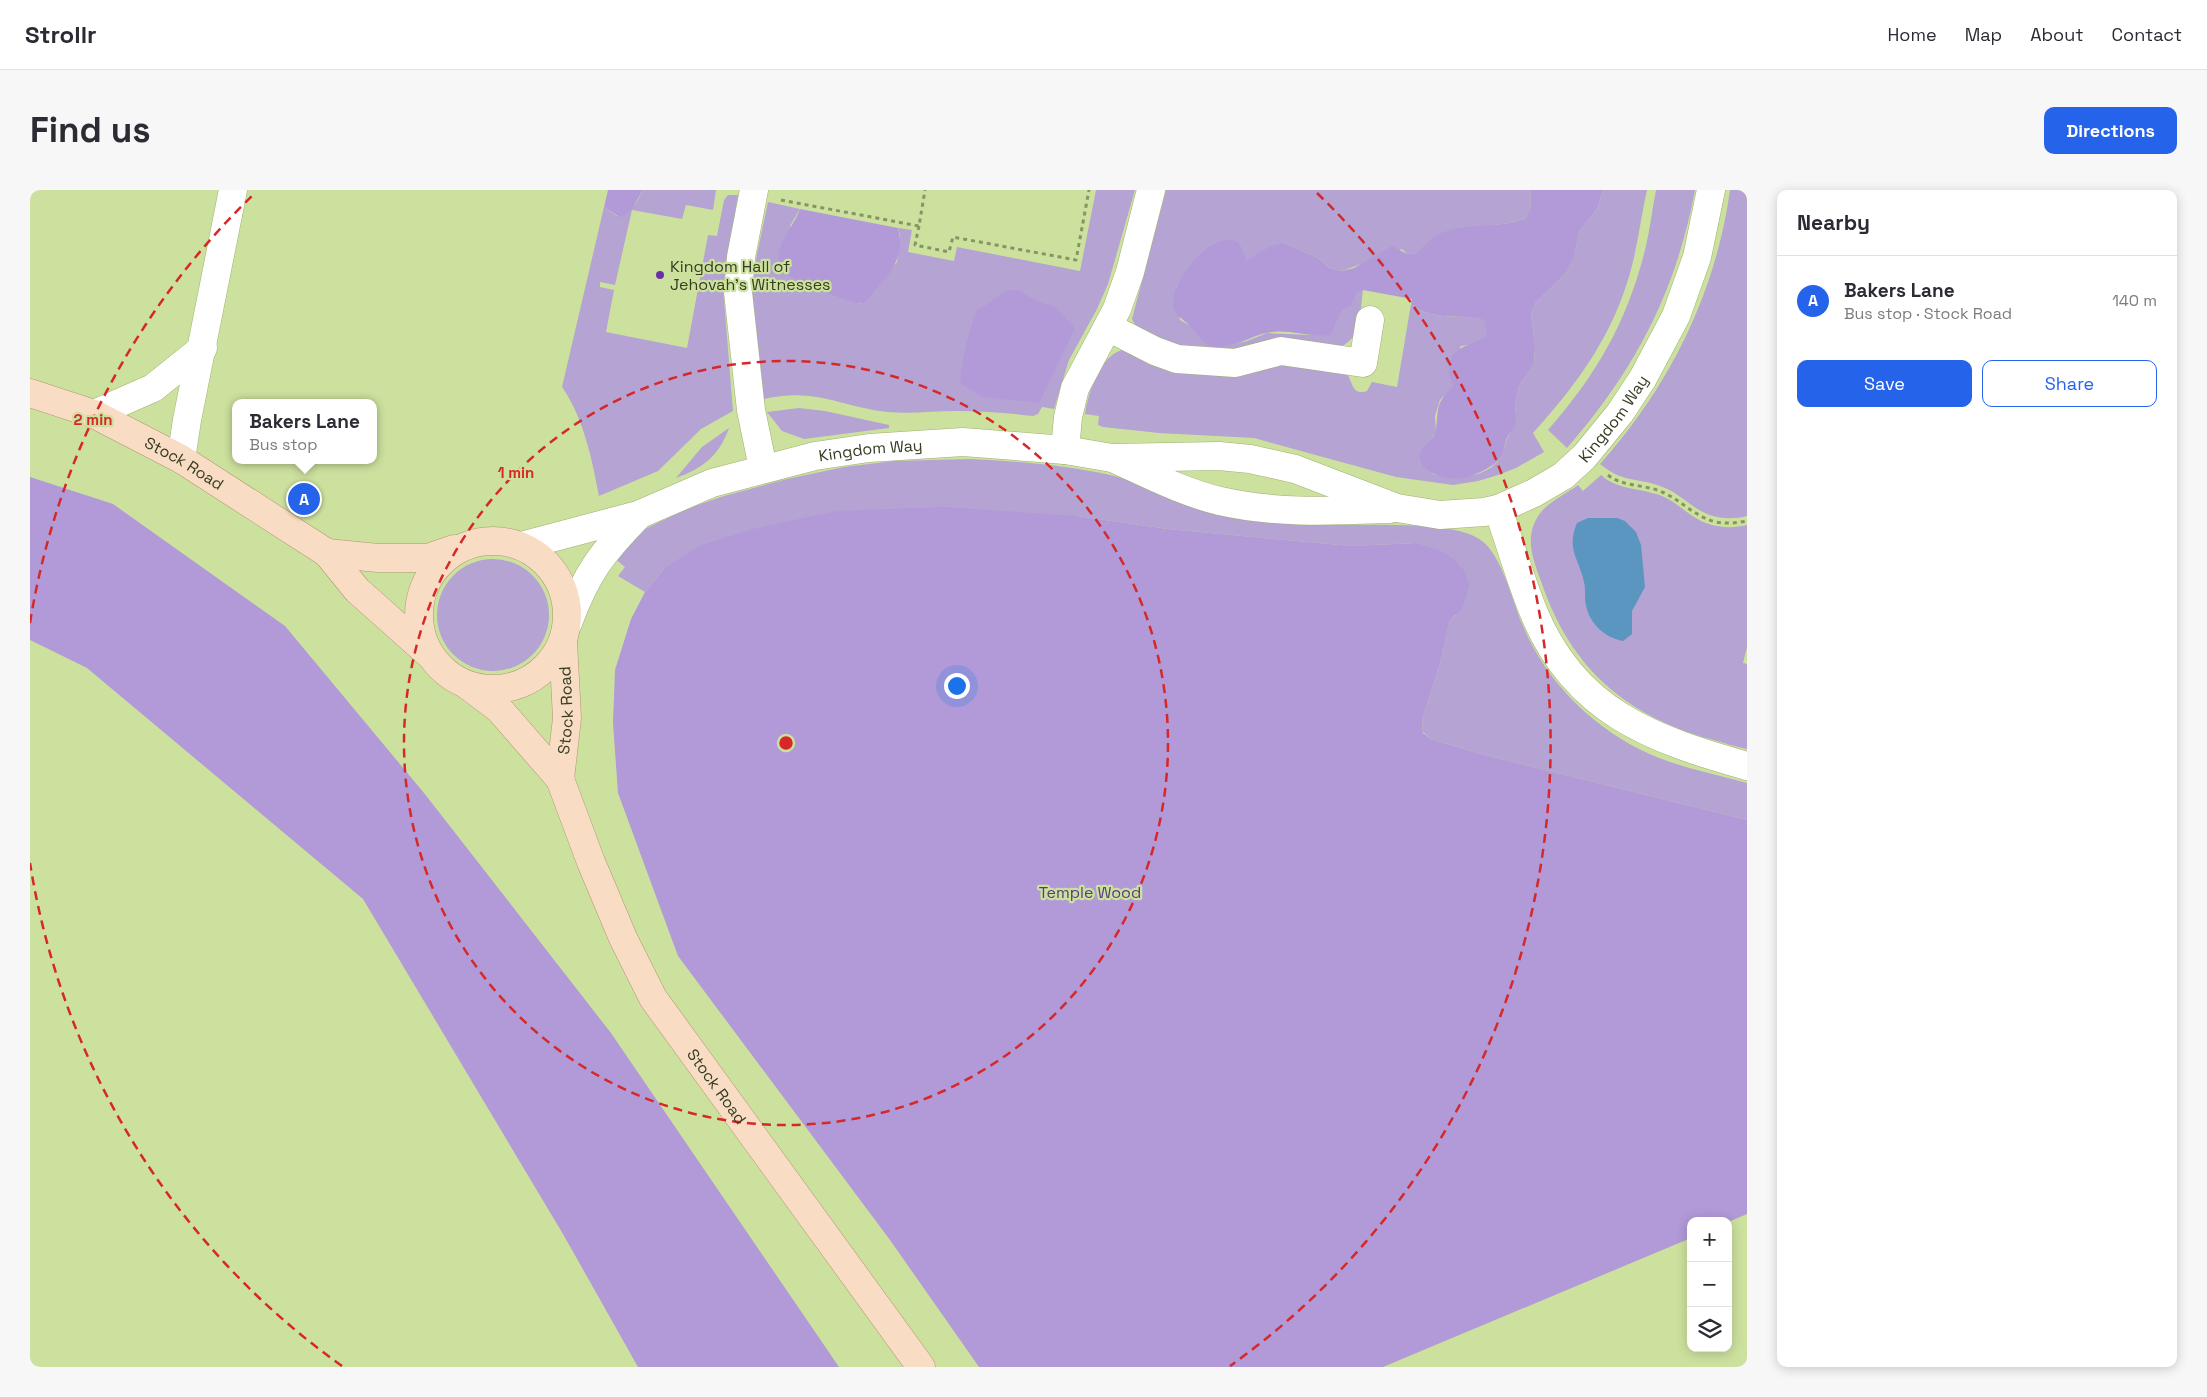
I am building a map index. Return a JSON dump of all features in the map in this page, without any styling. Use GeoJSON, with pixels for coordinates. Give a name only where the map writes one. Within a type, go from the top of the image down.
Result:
{"type":"FeatureCollection","features":[{"type":"Feature","properties":{"kind":"main road","name":"Stock Road"},"geometry":{"type":"LineString","coordinates":[[30,393],[94,414],[181,459],[328,553],[357,590],[430,655]]}},
{"type":"Feature","properties":{"kind":"main road"},"geometry":{"type":"LineString","coordinates":[[482,541],[502,541],[521,546],[538,555],[552,569],[562,585],[567,604],[565,632],[554,658],[540,673],[524,683],[506,689],[486,690],[467,685],[450,676],[430,655],[419,627],[419,608],[424,588],[433,571],[446,556],[463,546],[482,541]]}},
{"type":"Feature","properties":{"kind":"main road","name":"Stock Road"},"geometry":{"type":"LineString","coordinates":[[328,553],[378,558],[428,558],[463,546]]}},
{"type":"Feature","properties":{"kind":"main road","name":"Stock Road"},"geometry":{"type":"LineString","coordinates":[[560,779],[567,718],[565,632]]}},
{"type":"Feature","properties":{"kind":"main road","name":"Stock Road"},"geometry":{"type":"LineString","coordinates":[[467,685],[499,709],[560,779],[591,862],[623,938],[653,998],[921,1367]]}},
{"type":"Feature","properties":{"kind":"street"},"geometry":{"type":"LineString","coordinates":[[181,459],[187,420],[203,348],[233,190]]}},
{"type":"Feature","properties":{"kind":"street"},"geometry":{"type":"LineString","coordinates":[[1065,450],[1068,417],[1075,388],[1108,327],[1130,272],[1151,190]]}},
{"type":"Feature","properties":{"kind":"street","name":"Kingdom Way"},"geometry":{"type":"LineString","coordinates":[[521,546],[638,515],[712,483],[763,468],[815,456],[924,444],[963,442],[1065,450],[1112,458],[1219,456],[1250,459],[1295,469],[1397,508],[1440,515],[1484,512],[1498,509],[1534,493],[1562,476],[1584,457],[1620,413],[1643,378],[1676,316],[1697,257],[1711,190]]}},
{"type":"Feature","properties":{"kind":"street"},"geometry":{"type":"LineString","coordinates":[[763,468],[751,410],[738,292],[741,257],[766,195]]}},
{"type":"Feature","properties":{"kind":"street"},"geometry":{"type":"LineString","coordinates":[[1108,327],[1155,351],[1178,359],[1235,363],[1281,351],[1363,363],[1370,320]]}},
{"type":"Feature","properties":{"kind":"street"},"geometry":{"type":"LineString","coordinates":[[94,414],[153,388],[203,348]]}},
{"type":"Feature","properties":{"kind":"street","name":"Kingdom Way"},"geometry":{"type":"LineString","coordinates":[[1112,458],[1156,478],[1218,501],[1328,513],[1397,508]]}},
{"type":"Feature","properties":{"kind":"street"},"geometry":{"type":"LineString","coordinates":[[1498,509],[1535,614],[1552,648],[1577,680],[1617,715],[1648,733],[1693,750],[1747,766]]}},
{"type":"Feature","properties":{"kind":"street","name":"Kingdom Way"},"geometry":{"type":"LineString","coordinates":[[565,632],[582,585],[599,559],[638,515]]}},
{"type":"Feature","properties":{"kind":"path"},"geometry":{"type":"LineString","coordinates":[[925,190],[915,245],[949,252],[952,237],[1076,260],[1089,190]]}},
{"type":"Feature","properties":{"kind":"path"},"geometry":{"type":"LineString","coordinates":[[766,195],[919,226]]}},
{"type":"Feature","properties":{"kind":"path"},"geometry":{"type":"LineString","coordinates":[[1606,473],[1617,482],[1643,485],[1663,492],[1705,518],[1728,523],[1747,520]]}},
{"type":"Feature","properties":{"kind":"shaded area"},"geometry":{"type":"Polygon","coordinates":[[[643,190],[716,190],[713,210],[686,205],[682,219],[632,210],[615,285],[600,282],[600,287],[614,290],[606,332],[687,348],[708,235],[717,236],[724,200],[728,195],[738,195],[723,287],[733,411],[701,429],[658,471],[599,496],[582,426],[570,399],[562,387],[604,207],[617,216],[622,215],[639,199],[643,190]]]}},
{"type":"Feature","properties":{"kind":"shaded area"},"geometry":{"type":"Polygon","coordinates":[[[1096,190],[1135,190],[1108,284],[1097,309],[1069,360],[1054,409],[1042,407],[1038,414],[1033,416],[967,411],[897,413],[871,410],[827,399],[798,395],[764,399],[752,291],[757,254],[768,202],[800,209],[790,226],[861,304],[897,262],[900,235],[898,228],[912,230],[908,252],[954,261],[957,247],[1080,271],[1096,190]]]}},
{"type":"Feature","properties":{"kind":"shaded area"},"geometry":{"type":"Polygon","coordinates":[[[1166,190],[1530,190],[1531,207],[1526,218],[1440,235],[1428,242],[1417,253],[1407,254],[1402,249],[1342,271],[1329,268],[1318,258],[1284,243],[1247,260],[1243,255],[1182,278],[1176,288],[1180,320],[1191,326],[1211,346],[1225,346],[1247,341],[1267,333],[1310,335],[1335,325],[1349,299],[1363,290],[1357,330],[1349,342],[1342,346],[1221,351],[1197,349],[1174,344],[1143,331],[1135,325],[1132,319],[1166,190]]]}},
{"type":"Feature","properties":{"kind":"shaded area"},"geometry":{"type":"Polygon","coordinates":[[[1603,190],[1647,190],[1636,249],[1627,283],[1600,344],[1576,381],[1533,433],[1544,452],[1516,468],[1478,481],[1453,485],[1396,477],[1254,438],[1159,433],[1103,427],[1098,425],[1099,416],[1085,414],[1092,386],[1101,367],[1114,354],[1122,350],[1171,371],[1279,364],[1347,374],[1358,392],[1367,391],[1372,382],[1397,387],[1411,304],[1419,310],[1437,315],[1485,320],[1488,335],[1476,344],[1461,346],[1449,375],[1454,386],[1440,400],[1435,416],[1436,432],[1421,452],[1433,474],[1460,477],[1478,474],[1493,466],[1500,459],[1509,435],[1517,424],[1515,407],[1519,386],[1534,364],[1535,346],[1531,314],[1536,302],[1566,273],[1574,258],[1579,232],[1598,207],[1603,190]]]}},
{"type":"Feature","properties":{"kind":"shaded area"},"geometry":{"type":"Polygon","coordinates":[[[1656,190],[1695,190],[1677,262],[1664,296],[1632,359],[1613,389],[1567,448],[1548,430],[1581,388],[1608,346],[1619,324],[1638,276],[1645,250],[1656,190]]]}},
{"type":"Feature","properties":{"kind":"shaded area"},"geometry":{"type":"Polygon","coordinates":[[[1730,190],[1747,190],[1747,516],[1739,518],[1717,517],[1707,514],[1667,489],[1625,478],[1609,471],[1600,464],[1647,403],[1668,371],[1686,337],[1701,302],[1713,265],[1723,228],[1730,190]]]}},
{"type":"Feature","properties":{"kind":"shaded area"},"geometry":{"type":"Polygon","coordinates":[[[799,408],[825,411],[889,425],[889,428],[804,439],[782,431],[767,412],[799,408]]]}},
{"type":"Feature","properties":{"kind":"shaded area"},"geometry":{"type":"Polygon","coordinates":[[[729,428],[720,446],[709,460],[694,470],[676,478],[702,447],[729,428]]]}},
{"type":"Feature","properties":{"kind":"shaded area"},"geometry":{"type":"Polygon","coordinates":[[[970,459],[1041,464],[1093,472],[1296,521],[1351,525],[1412,525],[1452,529],[1469,534],[1482,541],[1496,558],[1532,645],[1543,664],[1570,698],[1602,726],[1639,749],[1678,765],[1747,783],[1747,820],[1481,754],[1431,739],[1423,732],[1422,720],[1441,660],[1450,620],[1456,615],[1415,543],[1351,546],[1168,529],[1077,516],[665,568],[645,592],[618,576],[625,567],[613,557],[645,529],[686,509],[724,496],[787,479],[844,467],[894,461],[970,459]]]}},
{"type":"Feature","properties":{"kind":"shaded area"},"geometry":{"type":"Polygon","coordinates":[[[1601,475],[1607,480],[1622,486],[1662,496],[1703,522],[1728,527],[1747,525],[1747,647],[1743,663],[1747,664],[1747,749],[1680,729],[1627,702],[1585,664],[1554,614],[1533,559],[1531,534],[1533,526],[1537,518],[1550,504],[1578,485],[1583,491],[1601,475]]]}},
{"type":"Feature","properties":{"kind":"shaded area"},"geometry":{"type":"Polygon","coordinates":[[[493,559],[514,563],[533,575],[545,594],[549,615],[545,636],[533,655],[514,667],[493,671],[472,667],[453,655],[441,636],[437,615],[441,594],[453,575],[472,563],[493,559]]]}},
{"type":"Feature","properties":{"kind":"green space"},"geometry":{"type":"Polygon","coordinates":[[[608,190],[643,190],[632,209],[622,217],[604,207],[608,190]]]}},
{"type":"Feature","properties":{"kind":"green space"},"geometry":{"type":"Polygon","coordinates":[[[1530,190],[1603,190],[1598,207],[1579,232],[1574,258],[1566,273],[1536,302],[1531,314],[1535,346],[1534,364],[1519,386],[1515,407],[1517,424],[1505,442],[1501,458],[1477,474],[1464,478],[1436,475],[1425,468],[1420,456],[1422,449],[1435,434],[1441,402],[1453,386],[1449,375],[1451,357],[1460,349],[1487,335],[1484,320],[1428,313],[1419,310],[1411,304],[1412,299],[1363,290],[1356,293],[1351,305],[1342,310],[1330,335],[1274,332],[1232,345],[1218,347],[1205,343],[1175,311],[1173,302],[1175,293],[1186,271],[1204,251],[1225,240],[1237,242],[1247,260],[1271,246],[1284,243],[1318,258],[1329,268],[1342,271],[1354,268],[1392,246],[1407,254],[1417,253],[1429,241],[1441,233],[1454,229],[1496,225],[1526,218],[1531,207],[1530,190]]]}},
{"type":"Feature","properties":{"kind":"green space"},"geometry":{"type":"Polygon","coordinates":[[[800,209],[898,228],[899,251],[892,269],[864,303],[838,297],[785,274],[780,266],[780,249],[800,209]]]}},
{"type":"Feature","properties":{"kind":"green space"},"geometry":{"type":"Polygon","coordinates":[[[1009,290],[1018,290],[1036,301],[1055,307],[1075,328],[1039,403],[983,397],[961,384],[961,370],[966,347],[978,309],[1009,290]]]}},
{"type":"Feature","properties":{"kind":"green space"},"geometry":{"type":"Polygon","coordinates":[[[30,477],[113,504],[285,626],[424,793],[611,1033],[839,1367],[638,1367],[563,1234],[363,899],[87,668],[30,640],[30,477]]]}},
{"type":"Feature","properties":{"kind":"green space","name":"Temple Wood"},"geometry":{"type":"Polygon","coordinates":[[[943,507],[1077,516],[1168,529],[1351,546],[1415,543],[1439,550],[1454,559],[1465,572],[1469,586],[1462,609],[1450,620],[1441,660],[1422,720],[1423,733],[1431,739],[1481,754],[1747,820],[1747,1214],[1732,1220],[1732,1217],[1687,1217],[1687,1240],[1383,1367],[979,1367],[890,1240],[678,956],[618,793],[613,723],[615,670],[631,619],[645,592],[665,568],[699,546],[753,529],[837,511],[943,507]]]}},
{"type":"Feature","properties":{"kind":"water"},"geometry":{"type":"Polygon","coordinates":[[[1588,518],[1617,518],[1625,521],[1636,532],[1641,545],[1645,587],[1632,611],[1632,634],[1623,641],[1610,637],[1594,624],[1585,602],[1584,582],[1573,547],[1573,540],[1577,523],[1588,518]]]}},
{"type":"Feature","properties":{"kind":"place","name":"Kingdom Hall of Jehovah's Witnesses"},"geometry":{"type":"Point","coordinates":[660,275]}},
{"type":"Feature","properties":{"kind":"place","name":"Bakers Lane"},"geometry":{"type":"Point","coordinates":[304,499]}}]}
